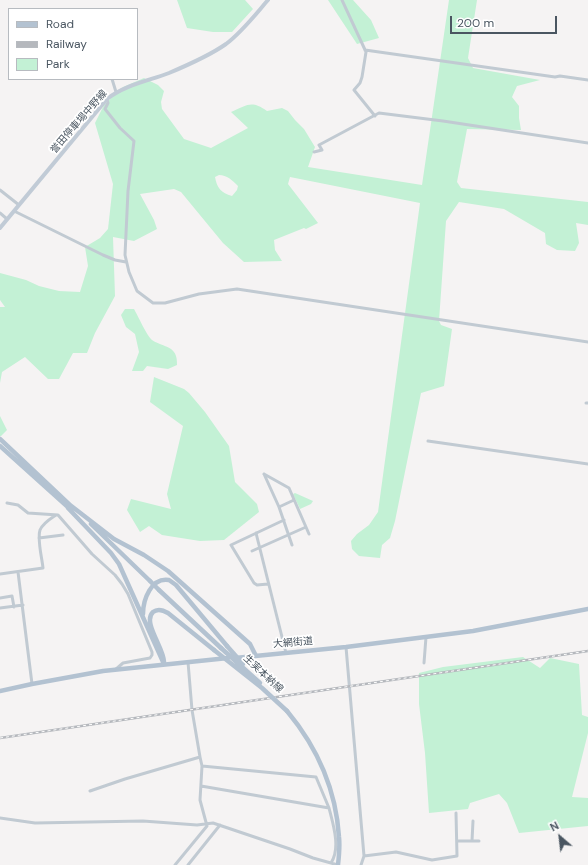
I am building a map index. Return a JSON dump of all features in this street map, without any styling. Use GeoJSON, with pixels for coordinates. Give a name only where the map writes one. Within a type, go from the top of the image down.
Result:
{"type":"FeatureCollection","features":[{"type":"Feature","properties":{"kind":"main road","name":"誉田停車場中野線"},"geometry":{"type":"LineString","coordinates":[[0,228],[107,98],[116,92],[168,73],[217,50],[233,38],[268,0]]}},
{"type":"Feature","properties":{"kind":"main road","name":"生実本納線"},"geometry":{"type":"LineString","coordinates":[[0,439],[69,506]]}},
{"type":"Feature","properties":{"kind":"main road","name":"生実本納線"},"geometry":{"type":"LineString","coordinates":[[0,446],[104,538],[254,677],[287,711],[308,741],[322,767],[333,799],[339,839],[338,865]]}},
{"type":"Feature","properties":{"kind":"main road"},"geometry":{"type":"LineString","coordinates":[[69,506],[119,564],[164,664]]}},
{"type":"Feature","properties":{"kind":"main road"},"geometry":{"type":"LineString","coordinates":[[69,506],[114,539],[144,555],[168,571],[250,644],[256,656]]}},
{"type":"Feature","properties":{"kind":"main road"},"geometry":{"type":"LineString","coordinates":[[143,616],[144,599],[148,592],[159,581],[169,580],[176,585],[254,677]]}},
{"type":"Feature","properties":{"kind":"main road","name":"大網街道"},"geometry":{"type":"LineString","coordinates":[[0,691],[116,670],[346,647],[473,631],[588,609]]}},
{"type":"Feature","properties":{"kind":"main road"},"geometry":{"type":"LineString","coordinates":[[164,664],[164,656],[150,625],[150,618],[155,611],[161,610],[168,613],[262,688],[287,711]]}},
{"type":"Feature","properties":{"kind":"street"},"geometry":{"type":"LineString","coordinates":[[342,0],[365,50],[362,77],[360,83],[354,90],[375,116]]}},
{"type":"Feature","properties":{"kind":"street"},"geometry":{"type":"LineString","coordinates":[[365,50],[555,78],[560,76],[588,80]]}},
{"type":"Feature","properties":{"kind":"street"},"geometry":{"type":"LineString","coordinates":[[112,80],[116,92]]}},
{"type":"Feature","properties":{"kind":"street"},"geometry":{"type":"LineString","coordinates":[[107,98],[108,103],[105,108],[120,128],[134,141],[128,191],[125,249],[126,262],[137,291],[153,304],[165,303],[199,294],[237,289],[588,342]]}},
{"type":"Feature","properties":{"kind":"street"},"geometry":{"type":"LineString","coordinates":[[314,152],[322,150],[319,145],[379,113],[588,143]]}},
{"type":"Feature","properties":{"kind":"street"},"geometry":{"type":"LineString","coordinates":[[0,190],[19,205]]}},
{"type":"Feature","properties":{"kind":"street"},"geometry":{"type":"LineString","coordinates":[[14,211],[103,255],[115,260],[126,262]]}},
{"type":"Feature","properties":{"kind":"street"},"geometry":{"type":"LineString","coordinates":[[0,213],[7,219]]}},
{"type":"Feature","properties":{"kind":"street"},"geometry":{"type":"LineString","coordinates":[[428,441],[588,464]]}},
{"type":"Feature","properties":{"kind":"street"},"geometry":{"type":"LineString","coordinates":[[292,545],[279,507],[264,474],[289,488],[309,534]]}},
{"type":"Feature","properties":{"kind":"street"},"geometry":{"type":"LineString","coordinates":[[279,507],[294,500]]}},
{"type":"Feature","properties":{"kind":"street"},"geometry":{"type":"LineString","coordinates":[[7,503],[18,504],[28,513],[58,515],[92,554],[115,574],[122,584],[128,594],[152,655],[150,658],[123,663],[116,670]]}},
{"type":"Feature","properties":{"kind":"street"},"geometry":{"type":"LineString","coordinates":[[0,574],[43,568],[39,538],[40,530],[56,515]]}},
{"type":"Feature","properties":{"kind":"street"},"geometry":{"type":"LineString","coordinates":[[268,584],[257,585],[254,583],[231,544],[284,520]]}},
{"type":"Feature","properties":{"kind":"street"},"geometry":{"type":"LineString","coordinates":[[252,551],[306,527]]}},
{"type":"Feature","properties":{"kind":"street"},"geometry":{"type":"LineString","coordinates":[[256,533],[286,653]]}},
{"type":"Feature","properties":{"kind":"street"},"geometry":{"type":"LineString","coordinates":[[39,538],[63,535]]}},
{"type":"Feature","properties":{"kind":"street"},"geometry":{"type":"LineString","coordinates":[[18,572],[32,684]]}},
{"type":"Feature","properties":{"kind":"street"},"geometry":{"type":"LineString","coordinates":[[0,598],[12,596],[14,606]]}},
{"type":"Feature","properties":{"kind":"street"},"geometry":{"type":"LineString","coordinates":[[0,608],[23,605]]}},
{"type":"Feature","properties":{"kind":"street"},"geometry":{"type":"LineString","coordinates":[[424,663],[426,637]]}},
{"type":"Feature","properties":{"kind":"street"},"geometry":{"type":"LineString","coordinates":[[346,647],[364,856],[361,865]]}},
{"type":"Feature","properties":{"kind":"street"},"geometry":{"type":"LineString","coordinates":[[175,865],[207,826],[200,800],[202,766],[192,710],[188,662]]}},
{"type":"Feature","properties":{"kind":"street"},"geometry":{"type":"LineString","coordinates":[[90,791],[200,757]]}},
{"type":"Feature","properties":{"kind":"street"},"geometry":{"type":"LineString","coordinates":[[202,766],[316,776],[329,808],[333,823],[335,840],[334,856],[331,863]]}},
{"type":"Feature","properties":{"kind":"street"},"geometry":{"type":"LineString","coordinates":[[201,786],[329,808]]}},
{"type":"Feature","properties":{"kind":"street"},"geometry":{"type":"LineString","coordinates":[[364,856],[396,852],[432,860],[457,856],[456,813]]}},
{"type":"Feature","properties":{"kind":"street"},"geometry":{"type":"LineString","coordinates":[[0,818],[35,823],[143,822],[197,825],[207,823],[220,825],[313,858],[338,865]]}},
{"type":"Feature","properties":{"kind":"street"},"geometry":{"type":"LineString","coordinates":[[472,841],[473,821]]}},
{"type":"Feature","properties":{"kind":"street"},"geometry":{"type":"LineString","coordinates":[[180,859],[187,865],[220,825]]}},
{"type":"Feature","properties":{"kind":"street"},"geometry":{"type":"LineString","coordinates":[[457,841],[479,841]]}},
{"type":"Feature","properties":{"kind":"green space"},"geometry":{"type":"Polygon","coordinates":[[[177,0],[245,0],[253,9],[232,32],[213,32],[187,28],[177,0]]]}},
{"type":"Feature","properties":{"kind":"green space"},"geometry":{"type":"Polygon","coordinates":[[[328,0],[353,0],[371,20],[379,38],[357,44],[328,0]]]}},
{"type":"Feature","properties":{"kind":"green space"},"geometry":{"type":"Polygon","coordinates":[[[449,0],[477,0],[468,58],[473,68],[540,80],[517,86],[512,97],[519,106],[521,130],[467,129],[457,182],[461,188],[588,202],[588,225],[576,223],[579,243],[575,251],[557,250],[546,244],[545,233],[504,209],[459,202],[446,221],[439,321],[441,325],[452,329],[444,386],[421,393],[395,521],[390,538],[382,545],[380,558],[359,556],[352,549],[351,541],[357,534],[369,525],[378,512],[420,203],[290,177],[288,184],[318,223],[306,229],[304,228],[274,240],[275,250],[282,261],[244,262],[223,243],[181,192],[174,189],[140,194],[154,220],[157,229],[134,241],[113,237],[115,296],[95,333],[87,353],[73,353],[59,379],[48,379],[25,357],[2,372],[0,383],[0,307],[5,307],[0,300],[0,273],[59,291],[80,292],[88,266],[85,247],[100,238],[108,229],[113,184],[95,123],[104,105],[123,87],[144,78],[158,85],[164,91],[161,102],[162,109],[184,139],[211,148],[248,128],[231,112],[249,105],[257,106],[267,111],[282,108],[288,111],[304,129],[315,147],[308,167],[422,185],[449,0]],[[219,175],[215,177],[220,190],[232,196],[237,190],[238,186],[229,178],[219,175]]]}},
{"type":"Feature","properties":{"kind":"green space"},"geometry":{"type":"Polygon","coordinates":[[[125,309],[134,309],[152,340],[173,350],[177,359],[177,365],[168,369],[147,366],[143,371],[132,371],[139,352],[135,334],[126,327],[121,315],[125,309]]]}},
{"type":"Feature","properties":{"kind":"green space"},"geometry":{"type":"Polygon","coordinates":[[[154,377],[184,389],[205,412],[229,446],[235,482],[257,504],[259,512],[224,540],[200,541],[162,535],[149,526],[140,532],[127,510],[131,499],[171,509],[167,494],[183,426],[150,402],[154,377]]]}},
{"type":"Feature","properties":{"kind":"green space"},"geometry":{"type":"Polygon","coordinates":[[[0,416],[7,430],[1,436],[0,436],[0,416]]]}},
{"type":"Feature","properties":{"kind":"green space"},"geometry":{"type":"Polygon","coordinates":[[[295,493],[313,501],[311,504],[300,509],[293,494],[295,493]]]}},
{"type":"Feature","properties":{"kind":"green space"},"geometry":{"type":"Polygon","coordinates":[[[523,657],[540,668],[550,658],[579,664],[582,715],[588,717],[588,733],[572,797],[588,798],[588,826],[519,833],[507,803],[499,794],[470,803],[468,809],[429,813],[425,753],[419,704],[419,673],[443,667],[523,657]]]}},
{"type":"Feature","properties":{"kind":"railway"},"geometry":{"type":"LineString","coordinates":[[0,738],[588,651]]}}]}
